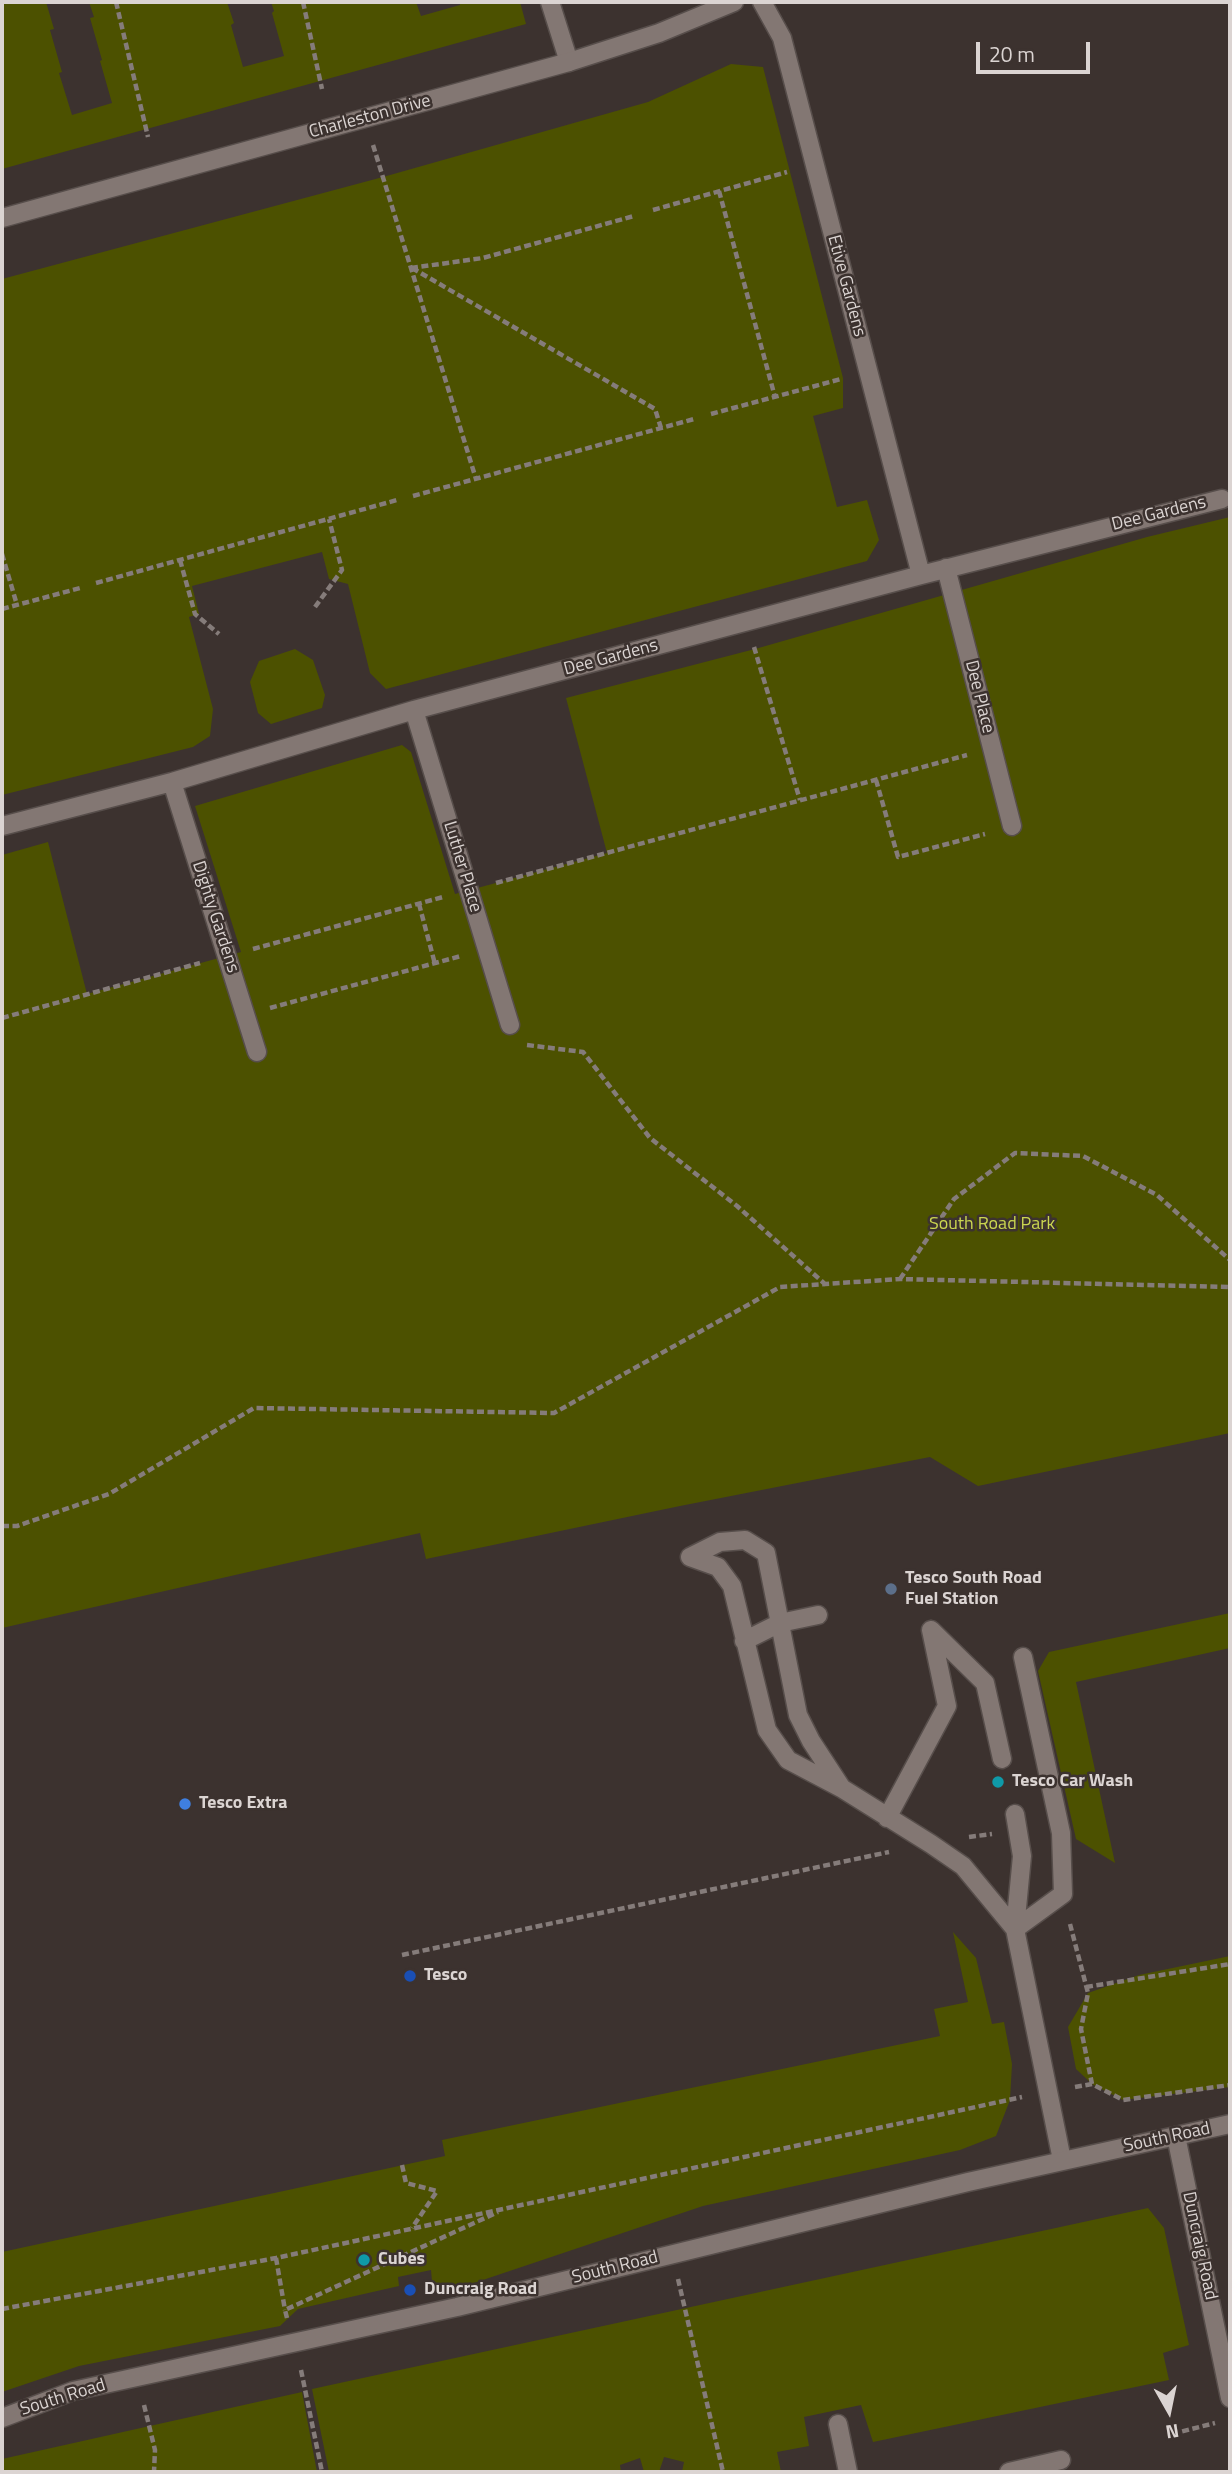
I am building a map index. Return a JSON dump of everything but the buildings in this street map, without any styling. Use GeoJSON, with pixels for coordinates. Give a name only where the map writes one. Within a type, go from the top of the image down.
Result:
{"type":"FeatureCollection","features":[{"type":"Feature","properties":{"kind":"street"},"geometry":{"type":"LineString","coordinates":[[550,2],[569,62]]}},
{"type":"Feature","properties":{"kind":"street","name":"Charleston Drive"},"geometry":{"type":"LineString","coordinates":[[2,218],[569,62],[659,33],[734,2]]}},
{"type":"Feature","properties":{"kind":"street","name":"Etive Gardens"},"geometry":{"type":"LineString","coordinates":[[762,2],[782,38],[921,575]]}},
{"type":"Feature","properties":{"kind":"street","name":"Dee Gardens"},"geometry":{"type":"LineString","coordinates":[[2,826],[172,782],[414,710],[946,568],[1222,499]]}},
{"type":"Feature","properties":{"kind":"street","name":"Dee Place"},"geometry":{"type":"LineString","coordinates":[[946,568],[1012,827]]}},
{"type":"Feature","properties":{"kind":"street","name":"Luther Place"},"geometry":{"type":"LineString","coordinates":[[414,710],[510,1025]]}},
{"type":"Feature","properties":{"kind":"street","name":"Dighty Gardens"},"geometry":{"type":"LineString","coordinates":[[172,782],[257,1052]]}},
{"type":"Feature","properties":{"kind":"street"},"geometry":{"type":"LineString","coordinates":[[843,1789],[811,1741],[798,1714],[766,1553],[745,1540],[720,1542],[690,1557],[718,1567],[732,1586],[766,1730],[788,1760],[843,1789],[963,1866],[1015,1929]]}},
{"type":"Feature","properties":{"kind":"street"},"geometry":{"type":"LineString","coordinates":[[744,1640],[780,1623],[818,1615]]}},
{"type":"Feature","properties":{"kind":"street"},"geometry":{"type":"LineString","coordinates":[[887,1818],[947,1706],[931,1630],[985,1683],[1002,1759]]}},
{"type":"Feature","properties":{"kind":"street"},"geometry":{"type":"LineString","coordinates":[[1015,1929],[1063,1894],[1061,1833],[1023,1657]]}},
{"type":"Feature","properties":{"kind":"street"},"geometry":{"type":"LineString","coordinates":[[1015,1814],[1022,1856],[1015,1929],[1062,2160]]}},
{"type":"Feature","properties":{"kind":"street","name":"South Road"},"geometry":{"type":"LineString","coordinates":[[2,2418],[74,2391],[457,2307],[1062,2160],[1230,2124]]}},
{"type":"Feature","properties":{"kind":"street","name":"Duncraig Road"},"geometry":{"type":"LineString","coordinates":[[1176,2136],[1230,2398]]}},
{"type":"Feature","properties":{"kind":"street"},"geometry":{"type":"LineString","coordinates":[[838,2424],[848,2472]]}},
{"type":"Feature","properties":{"kind":"street"},"geometry":{"type":"LineString","coordinates":[[1009,2472],[1060,2460]]}},
{"type":"Feature","properties":{"kind":"path"},"geometry":{"type":"LineString","coordinates":[[116,2],[148,137]]}},
{"type":"Feature","properties":{"kind":"path"},"geometry":{"type":"LineString","coordinates":[[303,2],[322,89]]}},
{"type":"Feature","properties":{"kind":"path"},"geometry":{"type":"LineString","coordinates":[[365,118],[476,479]]}},
{"type":"Feature","properties":{"kind":"path"},"geometry":{"type":"LineString","coordinates":[[653,210],[815,164]]}},
{"type":"Feature","properties":{"kind":"path"},"geometry":{"type":"LineString","coordinates":[[719,191],[775,397]]}},
{"type":"Feature","properties":{"kind":"path"},"geometry":{"type":"LineString","coordinates":[[411,268],[483,258],[635,216]]}},
{"type":"Feature","properties":{"kind":"path"},"geometry":{"type":"LineString","coordinates":[[411,268],[655,409],[661,428]]}},
{"type":"Feature","properties":{"kind":"path"},"geometry":{"type":"LineString","coordinates":[[711,414],[869,371]]}},
{"type":"Feature","properties":{"kind":"path"},"geometry":{"type":"LineString","coordinates":[[413,496],[695,419]]}},
{"type":"Feature","properties":{"kind":"path"},"geometry":{"type":"LineString","coordinates":[[96,583],[397,500]]}},
{"type":"Feature","properties":{"kind":"path"},"geometry":{"type":"LineString","coordinates":[[315,607],[342,570],[329,519]]}},
{"type":"Feature","properties":{"kind":"path"},"geometry":{"type":"LineString","coordinates":[[2,554],[17,605]]}},
{"type":"Feature","properties":{"kind":"path"},"geometry":{"type":"LineString","coordinates":[[180,561],[195,614],[219,634]]}},
{"type":"Feature","properties":{"kind":"path"},"geometry":{"type":"LineString","coordinates":[[2,609],[80,588]]}},
{"type":"Feature","properties":{"kind":"path"},"geometry":{"type":"LineString","coordinates":[[747,622],[800,800]]}},
{"type":"Feature","properties":{"kind":"path"},"geometry":{"type":"LineString","coordinates":[[877,780],[898,857],[1012,827]]}},
{"type":"Feature","properties":{"kind":"path"},"geometry":{"type":"LineString","coordinates":[[419,904],[435,964]]}},
{"type":"Feature","properties":{"kind":"path"},"geometry":{"type":"LineString","coordinates":[[245,1014],[487,950]]}},
{"type":"Feature","properties":{"kind":"path"},"geometry":{"type":"LineString","coordinates":[[510,1025],[517,1044],[583,1052],[650,1138],[737,1206],[826,1285]]}},
{"type":"Feature","properties":{"kind":"path"},"geometry":{"type":"LineString","coordinates":[[900,1279],[954,1199],[1015,1153],[1083,1156],[1157,1195],[1230,1260]]}},
{"type":"Feature","properties":{"kind":"path"},"geometry":{"type":"LineString","coordinates":[[2,1526],[17,1526],[109,1494],[254,1408],[554,1413],[780,1287],[900,1279],[1230,1287]]}},
{"type":"Feature","properties":{"kind":"path"},"geometry":{"type":"LineString","coordinates":[[402,1955],[990,1833],[1022,1856]]}},
{"type":"Feature","properties":{"kind":"path"},"geometry":{"type":"LineString","coordinates":[[1063,1894],[1088,1993],[1081,2029],[1092,2084]]}},
{"type":"Feature","properties":{"kind":"path"},"geometry":{"type":"LineString","coordinates":[[1086,1987],[1230,1964]]}},
{"type":"Feature","properties":{"kind":"path"},"geometry":{"type":"LineString","coordinates":[[2,2309],[276,2258],[1048,2092],[1092,2084],[1124,2100],[1230,2085]]}},
{"type":"Feature","properties":{"kind":"path"},"geometry":{"type":"LineString","coordinates":[[402,2165],[405,2183],[437,2191],[412,2228]]}},
{"type":"Feature","properties":{"kind":"path"},"geometry":{"type":"LineString","coordinates":[[285,2310],[508,2208]]}},
{"type":"Feature","properties":{"kind":"path"},"geometry":{"type":"LineString","coordinates":[[672,2255],[723,2472]]}},
{"type":"Feature","properties":{"kind":"path"},"geometry":{"type":"LineString","coordinates":[[276,2258],[285,2310],[307,2391],[322,2472]]}},
{"type":"Feature","properties":{"kind":"path"},"geometry":{"type":"LineString","coordinates":[[138,2377],[155,2450],[154,2472]]}},
{"type":"Feature","properties":{"kind":"path"},"geometry":{"type":"LineString","coordinates":[[1172,2434],[1219,2422]]}},
{"type":"Feature","properties":{"kind":"green space"},"geometry":{"type":"Polygon","coordinates":[[[2,2],[46,2],[54,29],[50,30],[62,72],[59,73],[72,115],[112,103],[90,18],[94,17],[89,2],[227,2],[243,67],[284,56],[271,2],[416,2],[421,16],[460,5],[460,2],[520,2],[526,24],[2,169],[2,2]]]}},
{"type":"Feature","properties":{"kind":"green space"},"geometry":{"type":"Polygon","coordinates":[[[731,64],[763,67],[843,378],[843,408],[813,416],[837,507],[867,500],[879,540],[867,561],[386,689],[370,673],[348,584],[329,579],[322,552],[192,586],[199,614],[189,617],[213,709],[210,736],[193,747],[2,795],[2,279],[383,177],[648,102],[731,64]]]}},
{"type":"Feature","properties":{"kind":"green space","name":"South Road Park"},"geometry":{"type":"Polygon","coordinates":[[[1230,517],[1230,1433],[978,1486],[930,1457],[426,1559],[420,1533],[2,1628],[2,855],[48,842],[87,994],[241,952],[195,806],[402,745],[411,752],[455,894],[607,853],[566,698],[755,649],[1147,537],[1230,517]]]}},
{"type":"Feature","properties":{"kind":"green space"},"geometry":{"type":"Polygon","coordinates":[[[295,649],[313,660],[325,695],[322,708],[271,724],[258,713],[250,682],[259,661],[295,649]]]}},
{"type":"Feature","properties":{"kind":"green space"},"geometry":{"type":"Polygon","coordinates":[[[1230,1613],[1230,1648],[1076,1682],[1115,1863],[1076,1839],[1038,1671],[1049,1652],[1230,1613]]]}},
{"type":"Feature","properties":{"kind":"green space"},"geometry":{"type":"Polygon","coordinates":[[[953,1932],[976,1958],[992,2024],[1004,2022],[1012,2064],[1010,2100],[996,2136],[960,2150],[703,2206],[468,2285],[433,2293],[431,2270],[398,2277],[399,2286],[298,2309],[280,2326],[79,2366],[2,2392],[2,2252],[445,2156],[442,2140],[940,2036],[934,2009],[968,2002],[953,1932]]]}},
{"type":"Feature","properties":{"kind":"green space"},"geometry":{"type":"Polygon","coordinates":[[[1230,1956],[1230,2087],[1123,2100],[1092,2084],[1076,2069],[1068,2027],[1088,1993],[1139,1975],[1230,1956]]]}},
{"type":"Feature","properties":{"kind":"green space"},"geometry":{"type":"Polygon","coordinates":[[[1148,2208],[1164,2228],[1189,2345],[1163,2353],[1169,2380],[873,2442],[861,2405],[804,2417],[809,2446],[777,2452],[781,2472],[682,2472],[684,2462],[664,2457],[659,2472],[644,2472],[640,2458],[620,2465],[621,2472],[329,2472],[312,2389],[1148,2208]]]}},
{"type":"Feature","properties":{"kind":"green space"},"geometry":{"type":"Polygon","coordinates":[[[302,2392],[317,2472],[2,2472],[2,2459],[302,2392]]]}},
{"type":"Feature","properties":{"kind":"place","name":"Tesco South Road Fuel Station"},"geometry":{"type":"Point","coordinates":[891,1589]}},
{"type":"Feature","properties":{"kind":"place","name":"Tesco Car Wash"},"geometry":{"type":"Point","coordinates":[998,1782]}},
{"type":"Feature","properties":{"kind":"place","name":"Tesco Extra"},"geometry":{"type":"Point","coordinates":[185,1804]}},
{"type":"Feature","properties":{"kind":"place","name":"Tesco"},"geometry":{"type":"Point","coordinates":[410,1976]}},
{"type":"Feature","properties":{"kind":"place","name":"Cubes"},"geometry":{"type":"Point","coordinates":[364,2260]}},
{"type":"Feature","properties":{"kind":"place","name":"Duncraig Road"},"geometry":{"type":"Point","coordinates":[410,2290]}}]}
